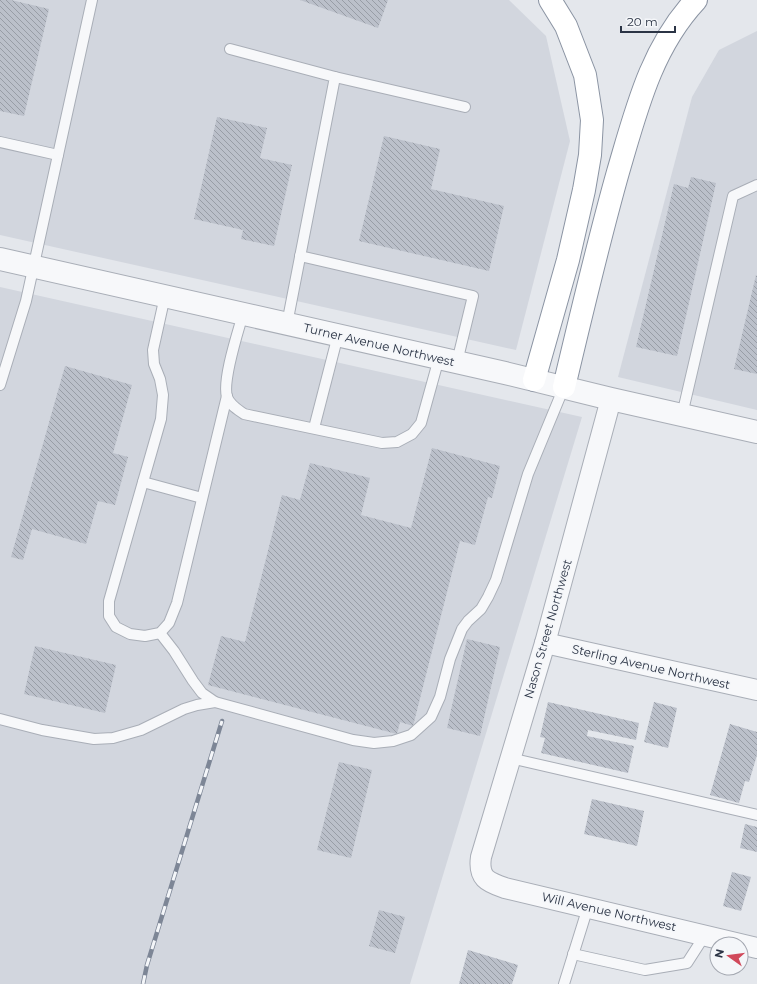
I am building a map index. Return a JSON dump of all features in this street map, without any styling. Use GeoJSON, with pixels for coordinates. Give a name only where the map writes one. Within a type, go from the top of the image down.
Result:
{"type":"FeatureCollection","features":[{"type":"Feature","properties":{"kind":"highway"},"geometry":{"type":"LineString","coordinates":[[534,380],[568,260],[584,190],[590,155],[592,120],[585,75],[566,26],[550,0]]}},
{"type":"Feature","properties":{"kind":"highway"},"geometry":{"type":"LineString","coordinates":[[564,387],[607,211],[646,81],[664,42],[687,9],[696,0]]}},
{"type":"Feature","properties":{"kind":"street","name":"Turner Avenue Northwest"},"geometry":{"type":"LineString","coordinates":[[0,259],[448,360],[757,432]]}},
{"type":"Feature","properties":{"kind":"street","name":"Nason Street Northwest"},"geometry":{"type":"LineString","coordinates":[[481,857],[545,643],[611,399]]}},
{"type":"Feature","properties":{"kind":"street","name":"Sterling Avenue Northwest"},"geometry":{"type":"LineString","coordinates":[[545,643],[757,690]]}},
{"type":"Feature","properties":{"kind":"street","name":"Will Avenue Northwest"},"geometry":{"type":"LineString","coordinates":[[481,857],[480,867],[484,877],[492,883],[505,888],[757,948]]}},
{"type":"Feature","properties":{"kind":"lane"},"geometry":{"type":"LineString","coordinates":[[0,385],[26,301],[92,0]]}},
{"type":"Feature","properties":{"kind":"lane"},"geometry":{"type":"LineString","coordinates":[[230,49],[335,77],[465,107]]}},
{"type":"Feature","properties":{"kind":"lane"},"geometry":{"type":"LineString","coordinates":[[287,324],[335,77]]}},
{"type":"Feature","properties":{"kind":"lane"},"geometry":{"type":"LineString","coordinates":[[0,142],[58,155]]}},
{"type":"Feature","properties":{"kind":"lane"},"geometry":{"type":"LineString","coordinates":[[682,415],[733,196],[757,185]]}},
{"type":"Feature","properties":{"kind":"lane"},"geometry":{"type":"LineString","coordinates":[[227,396],[233,407],[244,414],[382,442],[397,442],[412,434],[421,423],[473,296],[300,256]]}},
{"type":"Feature","properties":{"kind":"lane"},"geometry":{"type":"LineString","coordinates":[[166,296],[153,350],[154,364],[160,379],[163,395],[161,419],[109,601],[109,616],[116,627],[130,634],[145,636],[160,633],[169,623],[177,603],[227,396],[226,380],[243,314]]}},
{"type":"Feature","properties":{"kind":"lane"},"geometry":{"type":"LineString","coordinates":[[314,428],[338,335]]}},
{"type":"Feature","properties":{"kind":"lane"},"geometry":{"type":"LineString","coordinates":[[160,633],[174,651],[193,681],[202,692],[215,702],[353,740],[374,743],[393,741],[411,735],[431,717],[440,697],[450,659],[462,630],[468,621],[481,609],[496,580],[528,474],[564,387]]}},
{"type":"Feature","properties":{"kind":"lane"},"geometry":{"type":"LineString","coordinates":[[143,482],[202,498]]}},
{"type":"Feature","properties":{"kind":"lane"},"geometry":{"type":"LineString","coordinates":[[0,719],[42,730],[94,739],[113,738],[141,730],[184,709],[198,704],[215,702]]}},
{"type":"Feature","properties":{"kind":"lane"},"geometry":{"type":"LineString","coordinates":[[510,758],[757,815]]}},
{"type":"Feature","properties":{"kind":"lane"},"geometry":{"type":"LineString","coordinates":[[564,984],[588,907]]}},
{"type":"Feature","properties":{"kind":"lane"},"geometry":{"type":"LineString","coordinates":[[573,954],[645,970],[687,963],[705,935]]}},
{"type":"Feature","properties":{"kind":"shaded area"},"geometry":{"type":"Polygon","coordinates":[[[0,0],[509,0],[546,36],[570,141],[516,350],[0,235],[0,0]]]}},
{"type":"Feature","properties":{"kind":"shaded area"},"geometry":{"type":"Polygon","coordinates":[[[757,31],[757,410],[618,377],[692,97],[719,50],[757,31]]]}},
{"type":"Feature","properties":{"kind":"shaded area"},"geometry":{"type":"Polygon","coordinates":[[[0,287],[582,417],[410,984],[0,984],[0,287]]]}},
{"type":"Feature","properties":{"kind":"building"},"geometry":{"type":"Polygon","coordinates":[[[0,0],[11,0],[49,9],[24,116],[0,111],[0,0]]]}},
{"type":"Feature","properties":{"kind":"building"},"geometry":{"type":"Polygon","coordinates":[[[300,0],[388,0],[378,28],[300,0]]]}},
{"type":"Feature","properties":{"kind":"building"},"geometry":{"type":"Polygon","coordinates":[[[217,117],[267,128],[260,158],[292,165],[274,246],[241,239],[243,230],[194,219],[217,117]]]}},
{"type":"Feature","properties":{"kind":"building"},"geometry":{"type":"Polygon","coordinates":[[[384,136],[440,149],[431,189],[504,206],[489,271],[359,241],[384,136]]]}},
{"type":"Feature","properties":{"kind":"building"},"geometry":{"type":"Polygon","coordinates":[[[691,177],[716,183],[677,356],[636,347],[674,184],[688,188],[691,177]]]}},
{"type":"Feature","properties":{"kind":"building"},"geometry":{"type":"Polygon","coordinates":[[[756,275],[757,276],[757,374],[734,369],[756,275]]]}},
{"type":"Feature","properties":{"kind":"building"},"geometry":{"type":"Polygon","coordinates":[[[65,366],[132,385],[113,453],[128,457],[115,505],[98,501],[86,544],[32,529],[23,560],[11,557],[65,366]]]}},
{"type":"Feature","properties":{"kind":"building"},"geometry":{"type":"Polygon","coordinates":[[[432,448],[500,466],[492,498],[488,497],[475,545],[460,541],[413,726],[400,722],[397,734],[208,685],[221,636],[245,642],[282,495],[300,500],[310,463],[370,478],[361,515],[411,528],[432,448]]]}},
{"type":"Feature","properties":{"kind":"building"},"geometry":{"type":"Polygon","coordinates":[[[467,639],[500,647],[480,736],[447,728],[467,639]]]}},
{"type":"Feature","properties":{"kind":"building"},"geometry":{"type":"Polygon","coordinates":[[[35,646],[116,665],[105,713],[24,694],[35,646]]]}},
{"type":"Feature","properties":{"kind":"building"},"geometry":{"type":"Polygon","coordinates":[[[548,702],[639,723],[636,740],[588,730],[587,736],[634,746],[628,773],[541,753],[545,738],[540,737],[548,702]]]}},
{"type":"Feature","properties":{"kind":"building"},"geometry":{"type":"Polygon","coordinates":[[[654,702],[677,708],[668,748],[644,742],[654,702]]]}},
{"type":"Feature","properties":{"kind":"building"},"geometry":{"type":"Polygon","coordinates":[[[730,724],[757,732],[757,755],[749,782],[745,781],[739,803],[710,795],[730,724]]]}},
{"type":"Feature","properties":{"kind":"building"},"geometry":{"type":"Polygon","coordinates":[[[339,762],[372,770],[351,858],[317,850],[339,762]]]}},
{"type":"Feature","properties":{"kind":"building"},"geometry":{"type":"Polygon","coordinates":[[[592,799],[644,811],[637,846],[584,834],[592,799]]]}},
{"type":"Feature","properties":{"kind":"building"},"geometry":{"type":"Polygon","coordinates":[[[745,824],[757,827],[757,852],[740,848],[745,824]]]}},
{"type":"Feature","properties":{"kind":"building"},"geometry":{"type":"Polygon","coordinates":[[[732,872],[751,877],[741,911],[723,906],[732,872]]]}},
{"type":"Feature","properties":{"kind":"building"},"geometry":{"type":"Polygon","coordinates":[[[379,910],[405,917],[395,953],[369,946],[379,910]]]}},
{"type":"Feature","properties":{"kind":"building"},"geometry":{"type":"Polygon","coordinates":[[[468,950],[518,965],[512,984],[459,984],[468,950]]]}},
{"type":"Feature","properties":{"kind":"railway"},"geometry":{"type":"LineString","coordinates":[[143,984],[147,965],[222,721]]}}]}
